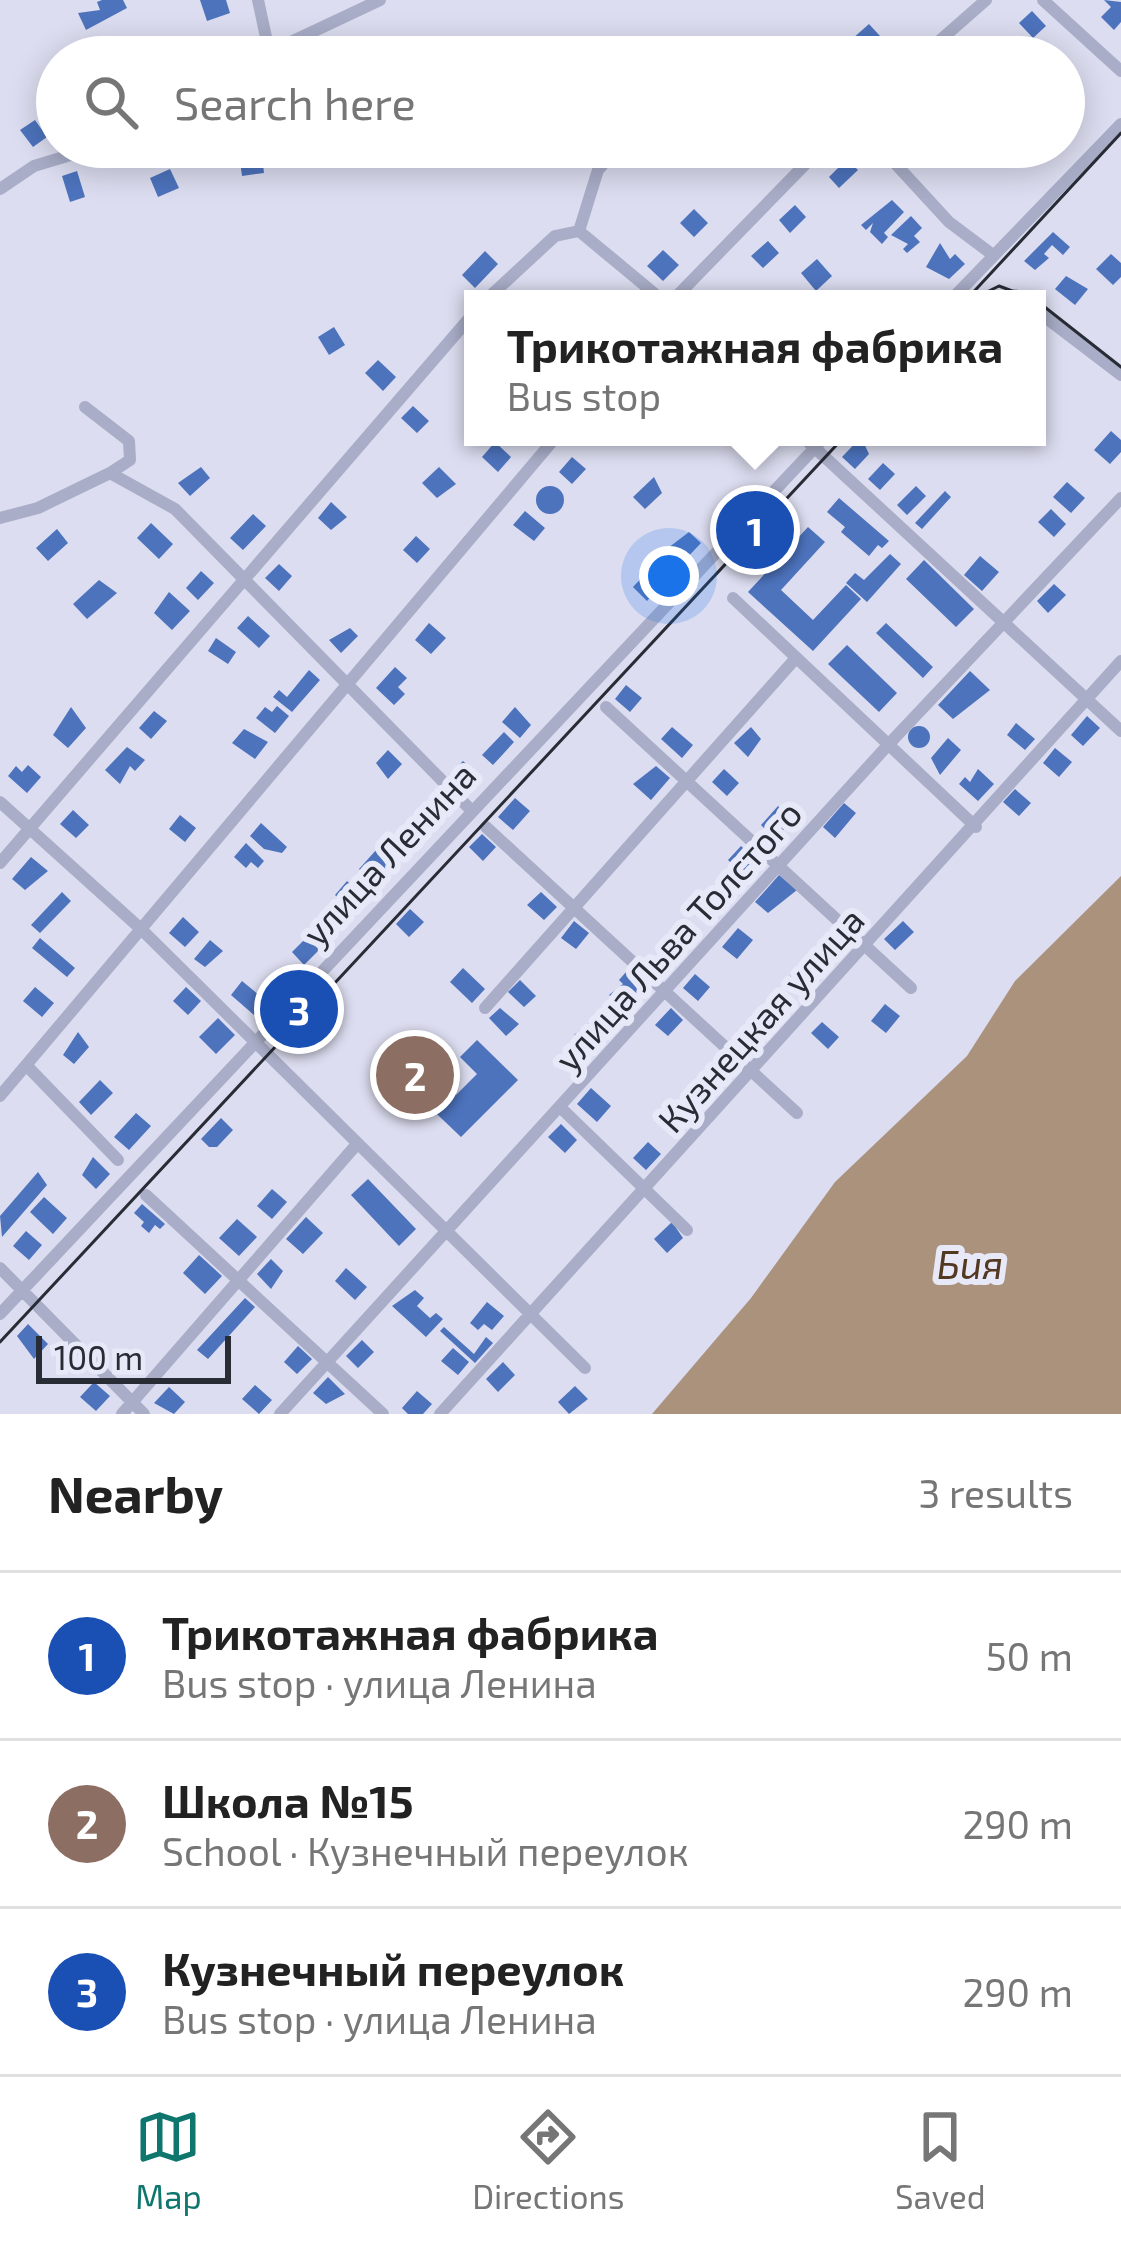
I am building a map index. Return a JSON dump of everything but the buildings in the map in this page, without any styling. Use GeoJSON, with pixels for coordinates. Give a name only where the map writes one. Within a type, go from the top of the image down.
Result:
{"type":"FeatureCollection","features":[{"type":"Feature","properties":{"kind":"street"},"geometry":{"type":"LineString","coordinates":[[258,0],[262,36]]}},
{"type":"Feature","properties":{"kind":"street"},"geometry":{"type":"LineString","coordinates":[[303,36],[380,0]]}},
{"type":"Feature","properties":{"kind":"street"},"geometry":{"type":"LineString","coordinates":[[945,36],[986,0]]}},
{"type":"Feature","properties":{"kind":"street"},"geometry":{"type":"LineString","coordinates":[[1043,0],[1083,36]]}},
{"type":"Feature","properties":{"kind":"street"},"geometry":{"type":"LineString","coordinates":[[1085,38],[1121,71]]}},
{"type":"Feature","properties":{"kind":"street"},"geometry":{"type":"LineString","coordinates":[[1085,161],[1121,124]]}},
{"type":"Feature","properties":{"kind":"street"},"geometry":{"type":"LineString","coordinates":[[0,189],[36,165]]}},
{"type":"Feature","properties":{"kind":"street"},"geometry":{"type":"LineString","coordinates":[[579,231],[600,168]]}},
{"type":"Feature","properties":{"kind":"street"},"geometry":{"type":"LineString","coordinates":[[683,290],[802,168]]}},
{"type":"Feature","properties":{"kind":"street"},"geometry":{"type":"LineString","coordinates":[[899,168],[949,222],[993,254]]}},
{"type":"Feature","properties":{"kind":"street"},"geometry":{"type":"LineString","coordinates":[[960,290],[1078,168]]}},
{"type":"Feature","properties":{"kind":"street"},"geometry":{"type":"LineString","coordinates":[[497,290],[555,236],[579,231]]}},
{"type":"Feature","properties":{"kind":"street"},"geometry":{"type":"LineString","coordinates":[[579,231],[650,290]]}},
{"type":"Feature","properties":{"kind":"street"},"geometry":{"type":"LineString","coordinates":[[1046,318],[1121,375]]}},
{"type":"Feature","properties":{"kind":"street"},"geometry":{"type":"LineString","coordinates":[[0,863],[464,324]]}},
{"type":"Feature","properties":{"kind":"street"},"geometry":{"type":"LineString","coordinates":[[0,518],[38,508],[130,460],[130,441],[85,407]]}},
{"type":"Feature","properties":{"kind":"street"},"geometry":{"type":"LineString","coordinates":[[0,1096],[548,446]]}},
{"type":"Feature","properties":{"kind":"street","name":"улица Ленина"},"geometry":{"type":"LineString","coordinates":[[0,1314],[470,809],[817,446]]}},
{"type":"Feature","properties":{"kind":"street"},"geometry":{"type":"LineString","coordinates":[[823,446],[1121,730]]}},
{"type":"Feature","properties":{"kind":"street"},"geometry":{"type":"LineString","coordinates":[[110,473],[175,509],[241,580],[349,680],[470,809]]}},
{"type":"Feature","properties":{"kind":"street","name":"улица Льва Толстого"},"geometry":{"type":"LineString","coordinates":[[280,1414],[888,745],[1121,498]]}},
{"type":"Feature","properties":{"kind":"street"},"geometry":{"type":"LineString","coordinates":[[733,598],[976,827]]}},
{"type":"Feature","properties":{"kind":"street"},"geometry":{"type":"LineString","coordinates":[[485,1008],[796,658]]}},
{"type":"Feature","properties":{"kind":"street","name":"Кузнецкая улица"},"geometry":{"type":"LineString","coordinates":[[440,1414],[646,1192],[1121,662]]}},
{"type":"Feature","properties":{"kind":"street"},"geometry":{"type":"LineString","coordinates":[[606,706],[910,988]]}},
{"type":"Feature","properties":{"kind":"street"},"geometry":{"type":"LineString","coordinates":[[0,802],[141,929],[442,1233],[585,1368]]}},
{"type":"Feature","properties":{"kind":"street"},"geometry":{"type":"LineString","coordinates":[[486,827],[796,1113]]}},
{"type":"Feature","properties":{"kind":"street"},"geometry":{"type":"LineString","coordinates":[[26,1065],[118,1160]]}},
{"type":"Feature","properties":{"kind":"street"},"geometry":{"type":"LineString","coordinates":[[561,1108],[687,1230]]}},
{"type":"Feature","properties":{"kind":"street"},"geometry":{"type":"LineString","coordinates":[[127,1409],[240,1284],[356,1144]]}},
{"type":"Feature","properties":{"kind":"street"},"geometry":{"type":"LineString","coordinates":[[146,1195],[382,1414]]}},
{"type":"Feature","properties":{"kind":"street"},"geometry":{"type":"LineString","coordinates":[[0,1268],[127,1409],[144,1414]]}},
{"type":"Feature","properties":{"kind":"water","name":"Бия"},"geometry":{"type":"Polygon","coordinates":[[[1121,876],[1121,1414],[652,1414],[751,1298],[835,1182],[967,1056],[1015,981],[1121,876]]]}},
{"type":"Feature","properties":{"kind":"tram line"},"geometry":{"type":"LineString","coordinates":[[975,290],[1121,133]]}},
{"type":"Feature","properties":{"kind":"tram line"},"geometry":{"type":"LineString","coordinates":[[991,290],[999,286],[1010,290]]}},
{"type":"Feature","properties":{"kind":"tram line"},"geometry":{"type":"LineString","coordinates":[[1046,308],[1121,367]]}},
{"type":"Feature","properties":{"kind":"tram line"},"geometry":{"type":"LineString","coordinates":[[0,1342],[836,446]]}},
{"type":"Feature","properties":{"kind":"place","name":"Трикотажная фабрика"},"geometry":{"type":"Point","coordinates":[755,530]}},
{"type":"Feature","properties":{"kind":"place","name":"Кузнечный переулок"},"geometry":{"type":"Point","coordinates":[299,1009]}},
{"type":"Feature","properties":{"kind":"place","name":"Школа №15"},"geometry":{"type":"Point","coordinates":[415,1075]}}]}
